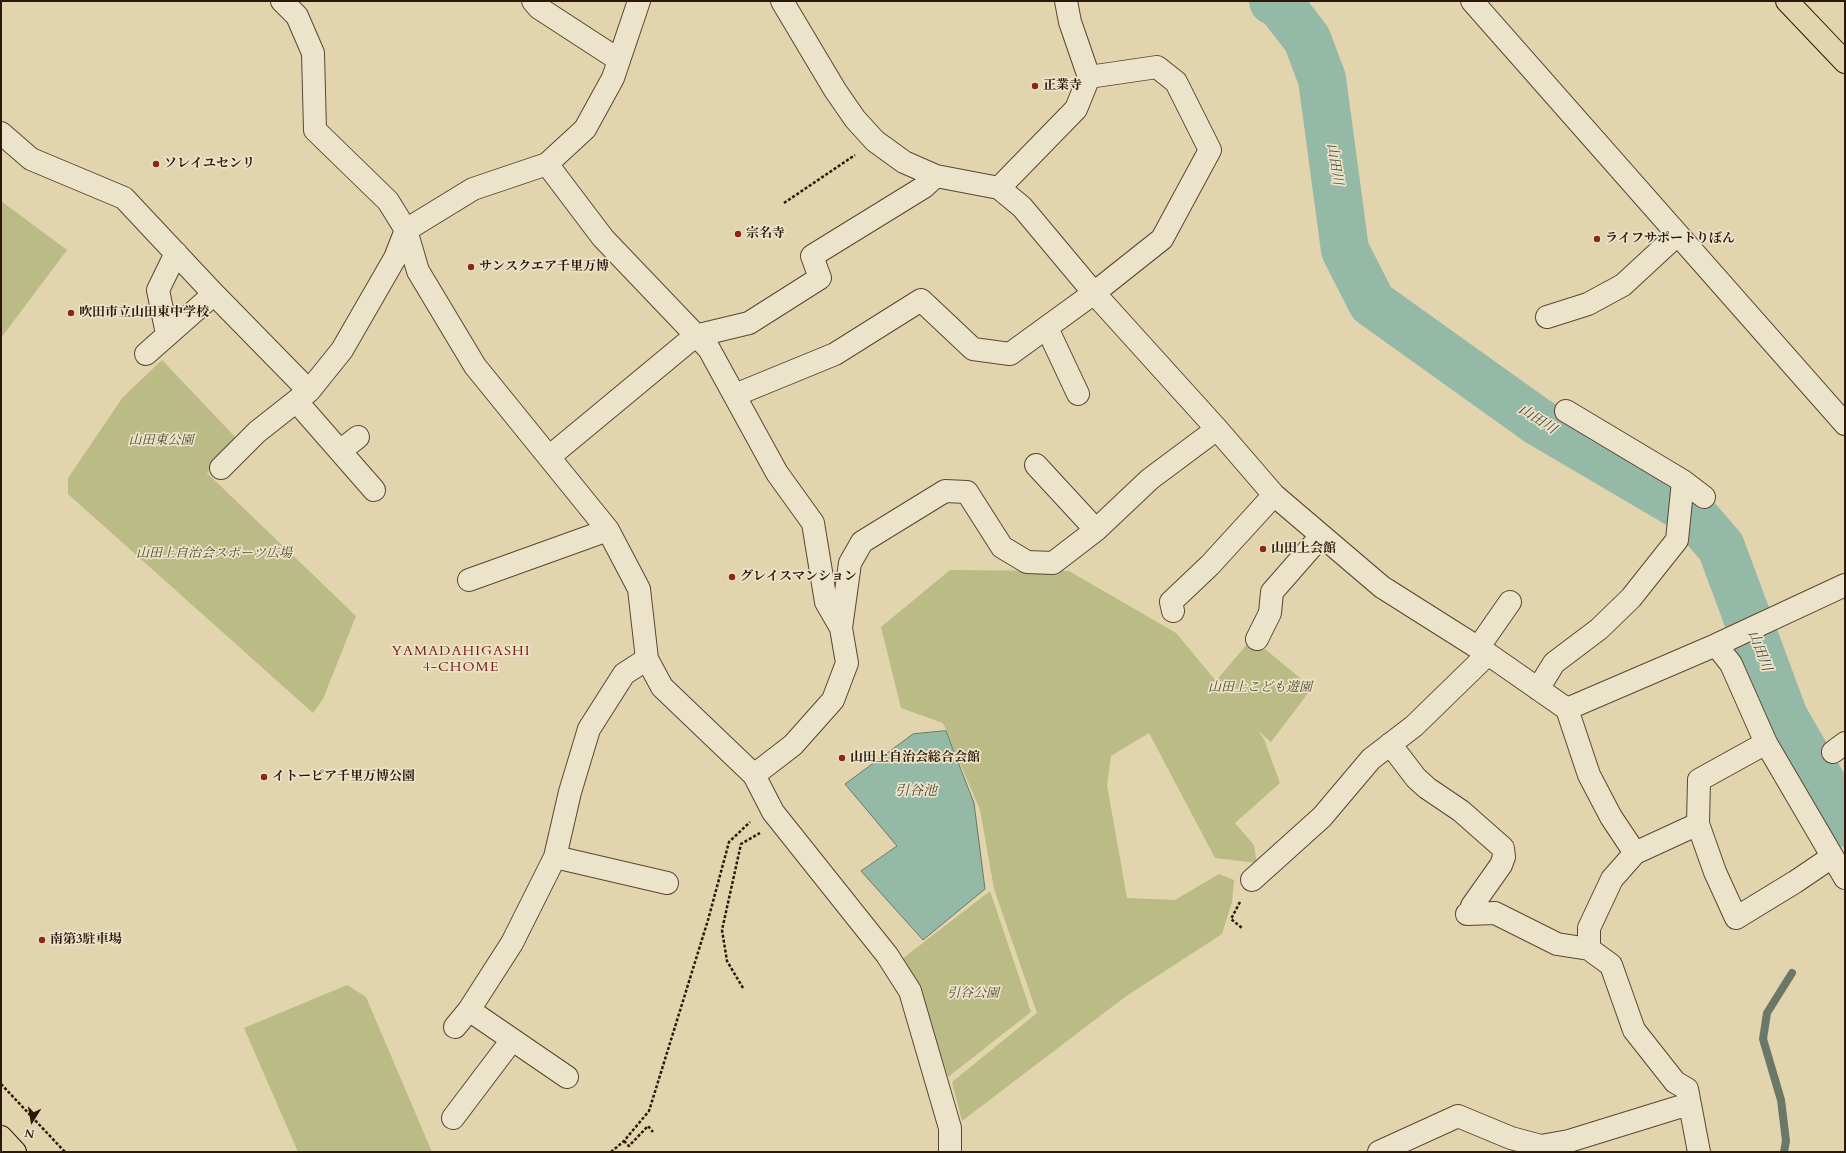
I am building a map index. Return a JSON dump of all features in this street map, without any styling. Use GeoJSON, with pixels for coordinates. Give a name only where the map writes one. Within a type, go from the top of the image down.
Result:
{"type":"FeatureCollection","features":[{"type":"Feature","properties":{"kind":"main road"},"geometry":{"type":"LineString","coordinates":[[1787,1],[1845,62]]}},
{"type":"Feature","properties":{"kind":"main road"},"geometry":{"type":"LineString","coordinates":[[1,1137],[15,1152]]}},
{"type":"Feature","properties":{"kind":"street"},"geometry":{"type":"LineString","coordinates":[[282,1],[296,16],[313,53],[315,130],[388,201],[406,230],[418,271],[475,366],[608,530],[639,589],[647,659],[662,687],[754,775],[773,812],[888,955],[910,991],[950,1128],[950,1152]]}},
{"type":"Feature","properties":{"kind":"street"},"geometry":{"type":"LineString","coordinates":[[533,1],[539,8],[619,60]]}},
{"type":"Feature","properties":{"kind":"street"},"geometry":{"type":"LineString","coordinates":[[221,468],[257,432],[303,396],[342,350],[395,258],[406,230],[473,189],[548,164],[585,129],[613,78],[639,1]]}},
{"type":"Feature","properties":{"kind":"street"},"geometry":{"type":"LineString","coordinates":[[782,1],[835,90],[855,119],[875,141],[904,162],[936,176],[1000,188],[1022,208],[1094,293],[1217,429],[1274,495],[1382,586],[1483,651],[1567,709],[1589,774],[1611,817],[1635,853]]}},
{"type":"Feature","properties":{"kind":"street"},"geometry":{"type":"LineString","coordinates":[[1000,188],[1076,109],[1089,77],[1070,22],[1066,1]]}},
{"type":"Feature","properties":{"kind":"street"},"geometry":{"type":"LineString","coordinates":[[1472,1],[1845,424]]}},
{"type":"Feature","properties":{"kind":"street"},"geometry":{"type":"LineString","coordinates":[[736,395],[835,354],[921,300],[974,349],[1010,354],[1094,293],[1162,239],[1210,150],[1176,82],[1157,67],[1089,77]]}},
{"type":"Feature","properties":{"kind":"street"},"geometry":{"type":"LineString","coordinates":[[1,133],[31,160],[124,198],[214,294],[303,396],[340,451],[374,490]]}},
{"type":"Feature","properties":{"kind":"street"},"geometry":{"type":"LineString","coordinates":[[548,164],[603,238],[709,349],[736,395],[777,473],[812,523],[826,602],[841,628]]}},
{"type":"Feature","properties":{"kind":"street"},"geometry":{"type":"LineString","coordinates":[[549,457],[695,336],[749,324],[820,278],[812,256],[924,187],[936,176]]}},
{"type":"Feature","properties":{"kind":"street"},"geometry":{"type":"LineString","coordinates":[[1547,317],[1588,304],[1623,285],[1677,235]]}},
{"type":"Feature","properties":{"kind":"street"},"geometry":{"type":"LineString","coordinates":[[166,334],[158,290],[176,253]]}},
{"type":"Feature","properties":{"kind":"street"},"geometry":{"type":"LineString","coordinates":[[146,354],[166,334],[214,294]]}},
{"type":"Feature","properties":{"kind":"street"},"geometry":{"type":"LineString","coordinates":[[1047,328],[1078,394]]}},
{"type":"Feature","properties":{"kind":"street"},"geometry":{"type":"LineString","coordinates":[[1566,412],[1682,481],[1704,497]]}},
{"type":"Feature","properties":{"kind":"street"},"geometry":{"type":"LineString","coordinates":[[754,775],[793,745],[833,700],[847,662],[841,628],[850,564],[862,542],[945,491],[967,492],[1002,547],[1027,562],[1053,563],[1096,530],[1150,479],[1217,429]]}},
{"type":"Feature","properties":{"kind":"street"},"geometry":{"type":"LineString","coordinates":[[340,451],[358,437]]}},
{"type":"Feature","properties":{"kind":"street"},"geometry":{"type":"LineString","coordinates":[[1036,465],[1096,530]]}},
{"type":"Feature","properties":{"kind":"street"},"geometry":{"type":"LineString","coordinates":[[1538,689],[1554,663],[1599,629],[1631,598],[1677,540],[1682,481]]}},
{"type":"Feature","properties":{"kind":"street"},"geometry":{"type":"LineString","coordinates":[[1173,611],[1171,602],[1210,565],[1274,495]]}},
{"type":"Feature","properties":{"kind":"street"},"geometry":{"type":"LineString","coordinates":[[469,580],[608,530]]}},
{"type":"Feature","properties":{"kind":"street"},"geometry":{"type":"LineString","coordinates":[[1257,639],[1270,613],[1272,592],[1321,536]]}},
{"type":"Feature","properties":{"kind":"street"},"geometry":{"type":"LineString","coordinates":[[1567,709],[1716,645],[1845,585]]}},
{"type":"Feature","properties":{"kind":"street"},"geometry":{"type":"LineString","coordinates":[[1252,880],[1322,817],[1372,759],[1414,726],[1483,651],[1510,602]]}},
{"type":"Feature","properties":{"kind":"street"},"geometry":{"type":"LineString","coordinates":[[1716,645],[1731,664],[1766,743],[1845,878]]}},
{"type":"Feature","properties":{"kind":"street"},"geometry":{"type":"LineString","coordinates":[[455,1027],[469,1010],[512,943],[555,857],[570,792],[590,729],[624,674],[647,659]]}},
{"type":"Feature","properties":{"kind":"street"},"geometry":{"type":"LineString","coordinates":[[1766,743],[1700,780],[1698,824],[1715,872],[1736,918],[1795,882],[1832,857]]}},
{"type":"Feature","properties":{"kind":"street"},"geometry":{"type":"LineString","coordinates":[[1390,744],[1416,778],[1427,788],[1461,810],[1502,848],[1504,857],[1501,865],[1472,906],[1469,914],[1495,913],[1557,944],[1589,950],[1611,965],[1634,1030],[1675,1082],[1688,1089],[1699,1152]]}},
{"type":"Feature","properties":{"kind":"street"},"geometry":{"type":"LineString","coordinates":[[1589,950],[1588,928],[1612,879],[1635,853],[1698,824]]}},
{"type":"Feature","properties":{"kind":"street"},"geometry":{"type":"LineString","coordinates":[[555,857],[667,883]]}},
{"type":"Feature","properties":{"kind":"street"},"geometry":{"type":"LineString","coordinates":[[469,1010],[566,1077]]}},
{"type":"Feature","properties":{"kind":"street"},"geometry":{"type":"LineString","coordinates":[[453,1118],[512,1040]]}},
{"type":"Feature","properties":{"kind":"street"},"geometry":{"type":"LineString","coordinates":[[1379,1152],[1458,1116],[1511,1138],[1541,1146],[1569,1141],[1679,1107]]}},
{"type":"Feature","properties":{"kind":"path"},"geometry":{"type":"LineString","coordinates":[[784,203],[875,141]]}},
{"type":"Feature","properties":{"kind":"path"},"geometry":{"type":"LineString","coordinates":[[743,988],[727,961],[722,930],[742,844],[766,830],[773,812]]}},
{"type":"Feature","properties":{"kind":"path"},"geometry":{"type":"LineString","coordinates":[[611,1152],[624,1141],[649,1111],[708,920],[729,842],[757,815],[773,812]]}},
{"type":"Feature","properties":{"kind":"path"},"geometry":{"type":"LineString","coordinates":[[1242,928],[1231,919],[1252,880]]}},
{"type":"Feature","properties":{"kind":"path"},"geometry":{"type":"LineString","coordinates":[[1,1084],[65,1152]]}},
{"type":"Feature","properties":{"kind":"path"},"geometry":{"type":"LineString","coordinates":[[624,1141],[629,1146],[648,1126],[653,1132]]}},
{"type":"Feature","properties":{"kind":"green space"},"geometry":{"type":"Polygon","coordinates":[[[1,201],[67,250],[1,338],[1,201]]]}},
{"type":"Feature","properties":{"kind":"green space"},"geometry":{"type":"Polygon","coordinates":[[[162,360],[238,440],[207,473],[356,616],[323,699],[313,713],[68,494],[68,478],[123,397],[162,360]]]}},
{"type":"Feature","properties":{"kind":"green space","name":"山田上こども遊園"},"geometry":{"type":"Polygon","coordinates":[[[950,570],[1069,571],[1176,633],[1216,681],[1248,643],[1265,649],[1312,688],[1271,742],[1258,731],[1264,739],[1280,783],[1235,823],[1254,845],[1257,863],[1215,858],[1149,733],[1111,756],[1107,785],[1127,898],[1175,900],[1219,874],[1234,880],[1232,902],[1222,934],[1125,997],[962,1121],[952,1082],[1037,1013],[994,889],[980,810],[943,723],[901,708],[881,627],[950,570]]]}},
{"type":"Feature","properties":{"kind":"green space","name":"引谷公園"},"geometry":{"type":"Polygon","coordinates":[[[990,891],[1031,1012],[948,1077],[919,987],[902,959],[990,891]]]}},
{"type":"Feature","properties":{"kind":"green space"},"geometry":{"type":"Polygon","coordinates":[[[347,985],[366,997],[432,1152],[298,1152],[244,1028],[347,985]]]}},
{"type":"Feature","properties":{"kind":"water","name":"引谷池"},"geometry":{"type":"Polygon","coordinates":[[[946,731],[974,803],[985,889],[923,940],[861,871],[897,846],[845,784],[913,734],[946,731]]]}},
{"type":"Feature","properties":{"kind":"waterway","name":"山田川"},"geometry":{"type":"LineString","coordinates":[[1273,1],[1279,3],[1307,39],[1322,79],[1345,250],[1372,303],[1537,421],[1690,511],[1721,547],[1784,717],[1845,823]]}},
{"type":"Feature","properties":{"kind":"waterway"},"geometry":{"type":"LineString","coordinates":[[1784,1152],[1786,1141],[1781,1100],[1763,1039],[1767,1013],[1792,973]]}},
{"type":"Feature","properties":{"kind":"place","name":"正業寺"},"geometry":{"type":"Point","coordinates":[1035,86]}},
{"type":"Feature","properties":{"kind":"place","name":"ソレイユセンリ"},"geometry":{"type":"Point","coordinates":[156,164]}},
{"type":"Feature","properties":{"kind":"place","name":"宗名寺"},"geometry":{"type":"Point","coordinates":[738,234]}},
{"type":"Feature","properties":{"kind":"place","name":"ライフサポートりぼん"},"geometry":{"type":"Point","coordinates":[1597,239]}},
{"type":"Feature","properties":{"kind":"place","name":"サンスクエア千里万博"},"geometry":{"type":"Point","coordinates":[471,267]}},
{"type":"Feature","properties":{"kind":"place","name":"吹田市立山田東中学校"},"geometry":{"type":"Point","coordinates":[71,313]}},
{"type":"Feature","properties":{"kind":"place","name":"山田上会館"},"geometry":{"type":"Point","coordinates":[1263,549]}},
{"type":"Feature","properties":{"kind":"place","name":"グレイスマンション"},"geometry":{"type":"Point","coordinates":[732,577]}},
{"type":"Feature","properties":{"kind":"place","name":"山田上自治会総合会館"},"geometry":{"type":"Point","coordinates":[842,758]}},
{"type":"Feature","properties":{"kind":"place","name":"イトーピア千里万博公園"},"geometry":{"type":"Point","coordinates":[264,777]}},
{"type":"Feature","properties":{"kind":"place","name":"南第3駐車場"},"geometry":{"type":"Point","coordinates":[42,940]}},
{"type":"Feature","properties":{"kind":"district","name":"YAMADAHIGASHI 4-CHOME"},"geometry":{"type":"Point","coordinates":[461,660]}},
{"type":"Feature","properties":{"kind":"park label","name":"山田東公園"},"geometry":{"type":"Point","coordinates":[161,441]}},
{"type":"Feature","properties":{"kind":"park label","name":"山田上自治会スポーツ広場"},"geometry":{"type":"Point","coordinates":[214,554]}}]}
